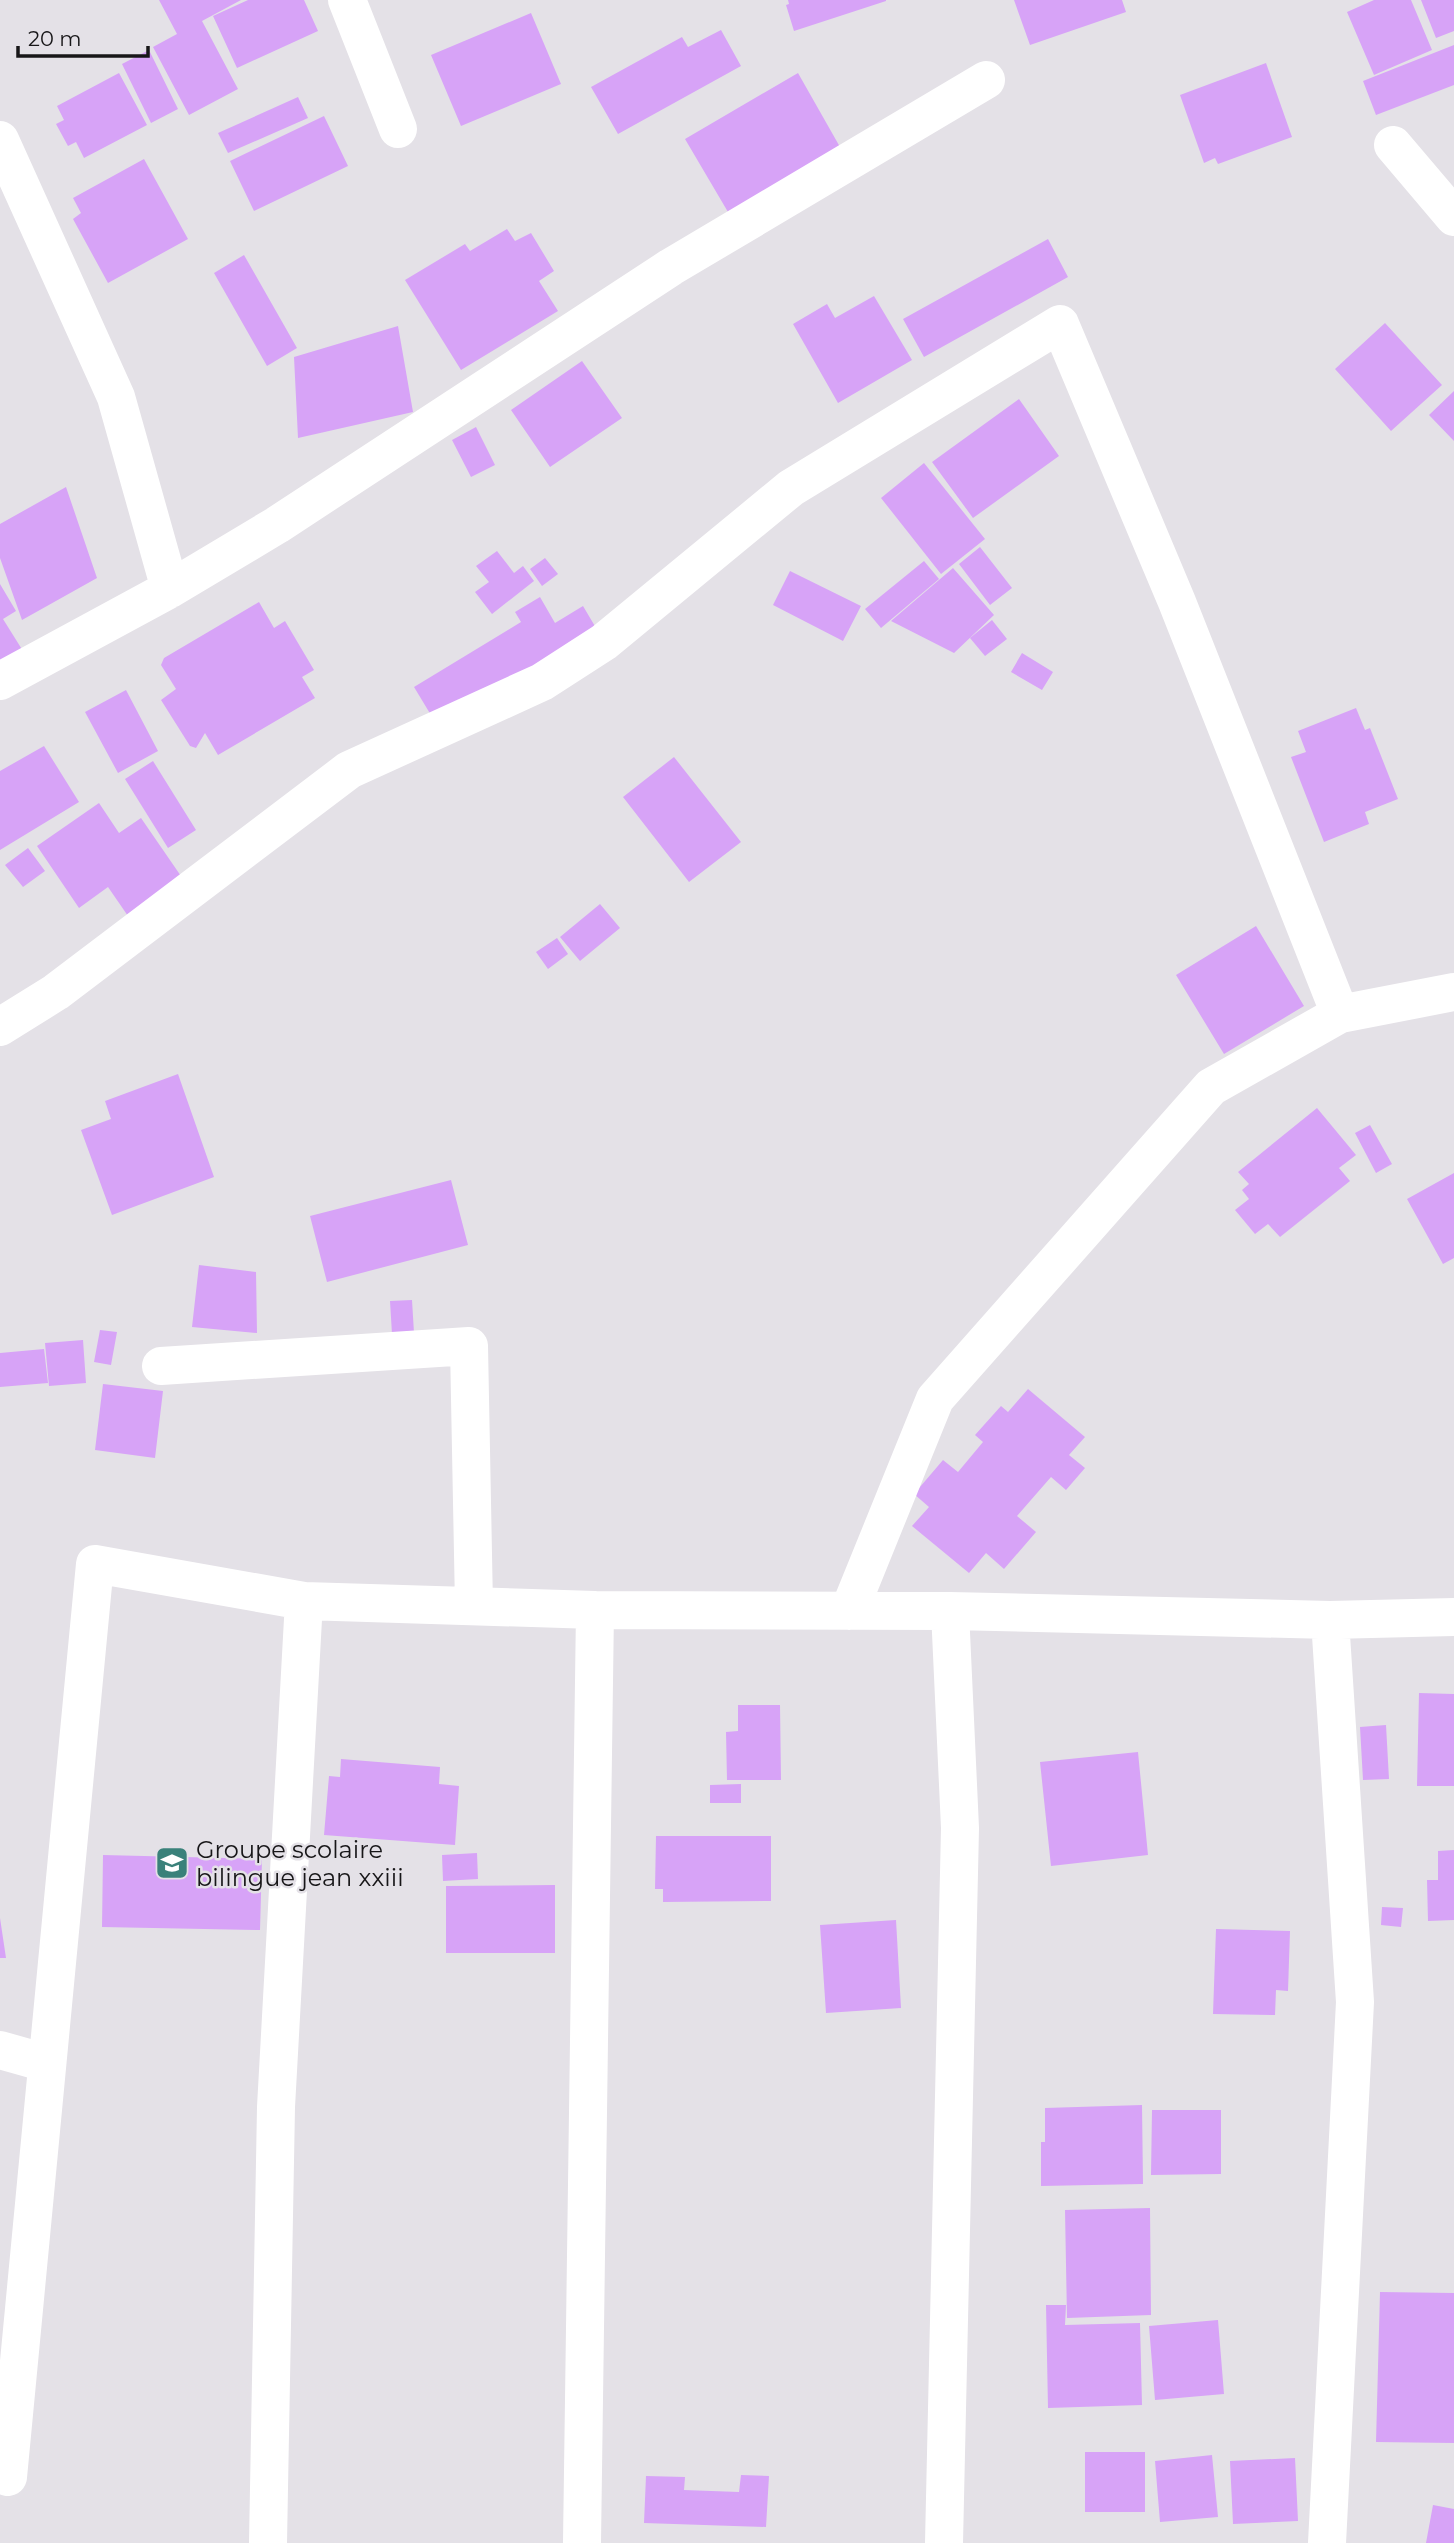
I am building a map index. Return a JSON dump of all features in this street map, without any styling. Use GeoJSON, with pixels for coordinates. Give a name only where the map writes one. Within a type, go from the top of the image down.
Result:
{"type":"FeatureCollection","features":[{"type":"Feature","properties":{"kind":"street"},"geometry":{"type":"LineString","coordinates":[[348,0],[398,129]]}},
{"type":"Feature","properties":{"kind":"street"},"geometry":{"type":"LineString","coordinates":[[0,681],[170,589],[277,526],[671,267],[986,80]]}},
{"type":"Feature","properties":{"kind":"street"},"geometry":{"type":"LineString","coordinates":[[0,140],[116,397],[170,589]]}},
{"type":"Feature","properties":{"kind":"street"},"geometry":{"type":"LineString","coordinates":[[1393,145],[1454,217]]}},
{"type":"Feature","properties":{"kind":"street"},"geometry":{"type":"LineString","coordinates":[[0,1027],[56,992],[349,770],[542,682],[604,642],[791,488],[1060,324],[1177,602],[1340,1014]]}},
{"type":"Feature","properties":{"kind":"street"},"geometry":{"type":"LineString","coordinates":[[849,1611],[935,1399],[1212,1087],[1340,1014],[1454,992]]}},
{"type":"Feature","properties":{"kind":"street"},"geometry":{"type":"LineString","coordinates":[[161,1366],[469,1346],[474,1606]]}},
{"type":"Feature","properties":{"kind":"street"},"geometry":{"type":"LineString","coordinates":[[0,2475],[8,2477],[95,1564],[304,1601],[595,1610],[950,1611],[1329,1620],[1454,1617]]}},
{"type":"Feature","properties":{"kind":"street"},"geometry":{"type":"LineString","coordinates":[[268,2543],[276,2107],[304,1601]]}},
{"type":"Feature","properties":{"kind":"street"},"geometry":{"type":"LineString","coordinates":[[582,2543],[595,1610]]}},
{"type":"Feature","properties":{"kind":"street"},"geometry":{"type":"LineString","coordinates":[[944,2543],[960,1828],[950,1611]]}},
{"type":"Feature","properties":{"kind":"street"},"geometry":{"type":"LineString","coordinates":[[1327,2543],[1354,2002],[1329,1620]]}},
{"type":"Feature","properties":{"kind":"street"},"geometry":{"type":"LineString","coordinates":[[0,2050],[46,2063]]}},
{"type":"Feature","properties":{"kind":"building"},"geometry":{"type":"Polygon","coordinates":[[[159,0],[241,0],[202,21],[238,89],[189,115],[153,47],[177,34],[159,0]]]}},
{"type":"Feature","properties":{"kind":"building"},"geometry":{"type":"Polygon","coordinates":[[[248,0],[304,0],[318,31],[237,68],[213,16],[248,0]]]}},
{"type":"Feature","properties":{"kind":"building"},"geometry":{"type":"Polygon","coordinates":[[[788,0],[886,1],[794,31],[786,5],[789,4],[788,0]]]}},
{"type":"Feature","properties":{"kind":"building"},"geometry":{"type":"Polygon","coordinates":[[[1014,0],[1122,0],[1126,12],[1030,45],[1014,0]]]}},
{"type":"Feature","properties":{"kind":"building"},"geometry":{"type":"Polygon","coordinates":[[[1374,0],[1411,0],[1432,50],[1374,75],[1347,12],[1374,0]]]}},
{"type":"Feature","properties":{"kind":"building"},"geometry":{"type":"Polygon","coordinates":[[[1421,0],[1454,0],[1454,31],[1436,38],[1421,0]]]}},
{"type":"Feature","properties":{"kind":"building"},"geometry":{"type":"Polygon","coordinates":[[[531,13],[561,84],[461,126],[431,55],[531,13]]]}},
{"type":"Feature","properties":{"kind":"building"},"geometry":{"type":"Polygon","coordinates":[[[721,30],[741,66],[618,134],[591,87],[682,37],[688,47],[721,30]]]}},
{"type":"Feature","properties":{"kind":"building"},"geometry":{"type":"Polygon","coordinates":[[[1454,45],[1454,85],[1376,115],[1363,81],[1454,45]]]}},
{"type":"Feature","properties":{"kind":"building"},"geometry":{"type":"Polygon","coordinates":[[[149,50],[178,109],[151,123],[122,64],[149,50]]]}},
{"type":"Feature","properties":{"kind":"building"},"geometry":{"type":"Polygon","coordinates":[[[1266,63],[1292,137],[1218,164],[1215,158],[1204,163],[1180,95],[1266,63]]]}},
{"type":"Feature","properties":{"kind":"building"},"geometry":{"type":"Polygon","coordinates":[[[119,73],[147,125],[84,158],[76,142],[68,146],[56,124],[64,120],[57,106],[119,73]]]}},
{"type":"Feature","properties":{"kind":"building"},"geometry":{"type":"Polygon","coordinates":[[[798,73],[840,147],[728,212],[685,139],[798,73]]]}},
{"type":"Feature","properties":{"kind":"building"},"geometry":{"type":"Polygon","coordinates":[[[298,97],[308,118],[228,153],[218,133],[298,97]]]}},
{"type":"Feature","properties":{"kind":"building"},"geometry":{"type":"Polygon","coordinates":[[[324,116],[348,166],[254,211],[230,161],[324,116]]]}},
{"type":"Feature","properties":{"kind":"building"},"geometry":{"type":"Polygon","coordinates":[[[144,159],[188,239],[108,283],[73,219],[81,213],[73,198],[144,159]]]}},
{"type":"Feature","properties":{"kind":"building"},"geometry":{"type":"Polygon","coordinates":[[[507,229],[515,241],[531,233],[554,271],[539,281],[558,311],[461,370],[405,280],[465,244],[470,251],[507,229]]]}},
{"type":"Feature","properties":{"kind":"building"},"geometry":{"type":"Polygon","coordinates":[[[1048,239],[1068,277],[924,357],[903,319],[1048,239]]]}},
{"type":"Feature","properties":{"kind":"building"},"geometry":{"type":"Polygon","coordinates":[[[244,255],[297,348],[267,366],[214,273],[244,255]]]}},
{"type":"Feature","properties":{"kind":"building"},"geometry":{"type":"Polygon","coordinates":[[[874,296],[912,360],[838,403],[793,324],[827,304],[835,318],[874,296]]]}},
{"type":"Feature","properties":{"kind":"building"},"geometry":{"type":"Polygon","coordinates":[[[1385,323],[1442,385],[1391,431],[1335,369],[1385,323]]]}},
{"type":"Feature","properties":{"kind":"building"},"geometry":{"type":"Polygon","coordinates":[[[398,326],[413,412],[298,438],[294,357],[398,326]]]}},
{"type":"Feature","properties":{"kind":"building"},"geometry":{"type":"Polygon","coordinates":[[[582,361],[622,418],[550,467],[511,410],[582,361]]]}},
{"type":"Feature","properties":{"kind":"building"},"geometry":{"type":"Polygon","coordinates":[[[1454,391],[1454,441],[1429,415],[1454,391]]]}},
{"type":"Feature","properties":{"kind":"building"},"geometry":{"type":"Polygon","coordinates":[[[1019,399],[1059,456],[973,518],[932,462],[1019,399]]]}},
{"type":"Feature","properties":{"kind":"building"},"geometry":{"type":"Polygon","coordinates":[[[476,427],[495,465],[471,477],[452,440],[476,427]]]}},
{"type":"Feature","properties":{"kind":"building"},"geometry":{"type":"Polygon","coordinates":[[[924,463],[985,539],[941,574],[881,498],[924,463]]]}},
{"type":"Feature","properties":{"kind":"building"},"geometry":{"type":"Polygon","coordinates":[[[66,487],[97,578],[22,620],[0,558],[0,524],[66,487]]]}},
{"type":"Feature","properties":{"kind":"building"},"geometry":{"type":"Polygon","coordinates":[[[980,547],[1012,588],[990,605],[959,564],[980,547]]]}},
{"type":"Feature","properties":{"kind":"building"},"geometry":{"type":"Polygon","coordinates":[[[497,551],[514,573],[523,566],[534,581],[492,614],[475,592],[489,582],[476,566],[497,551]]]}},
{"type":"Feature","properties":{"kind":"building"},"geometry":{"type":"Polygon","coordinates":[[[545,558],[558,574],[542,586],[530,569],[545,558]]]}},
{"type":"Feature","properties":{"kind":"building"},"geometry":{"type":"Polygon","coordinates":[[[924,561],[939,579],[881,628],[865,609],[924,561]]]}},
{"type":"Feature","properties":{"kind":"building"},"geometry":{"type":"Polygon","coordinates":[[[953,568],[994,615],[954,653],[891,621],[953,568]]]}},
{"type":"Feature","properties":{"kind":"building"},"geometry":{"type":"Polygon","coordinates":[[[790,571],[861,606],[843,641],[773,605],[790,571]]]}},
{"type":"Feature","properties":{"kind":"building"},"geometry":{"type":"Polygon","coordinates":[[[0,584],[16,611],[3,619],[23,651],[0,688],[0,584]]]}},
{"type":"Feature","properties":{"kind":"building"},"geometry":{"type":"Polygon","coordinates":[[[540,597],[555,623],[583,606],[599,633],[440,730],[414,687],[521,622],[515,612],[540,597]]]}},
{"type":"Feature","properties":{"kind":"building"},"geometry":{"type":"Polygon","coordinates":[[[259,602],[274,628],[285,621],[314,670],[302,677],[315,698],[218,755],[205,733],[196,748],[190,746],[161,700],[176,689],[161,665],[164,658],[259,602]]]}},
{"type":"Feature","properties":{"kind":"building"},"geometry":{"type":"Polygon","coordinates":[[[992,620],[1007,639],[985,656],[970,638],[992,620]]]}},
{"type":"Feature","properties":{"kind":"building"},"geometry":{"type":"Polygon","coordinates":[[[1022,653],[1053,672],[1042,690],[1011,672],[1022,653]]]}},
{"type":"Feature","properties":{"kind":"building"},"geometry":{"type":"Polygon","coordinates":[[[126,690],[158,751],[118,773],[85,712],[126,690]]]}},
{"type":"Feature","properties":{"kind":"building"},"geometry":{"type":"Polygon","coordinates":[[[1356,708],[1365,730],[1370,728],[1398,799],[1365,812],[1369,824],[1324,842],[1291,757],[1306,752],[1298,731],[1356,708]]]}},
{"type":"Feature","properties":{"kind":"building"},"geometry":{"type":"Polygon","coordinates":[[[44,746],[79,802],[0,850],[0,771],[44,746]]]}},
{"type":"Feature","properties":{"kind":"building"},"geometry":{"type":"Polygon","coordinates":[[[674,757],[741,842],[689,882],[623,797],[674,757]]]}},
{"type":"Feature","properties":{"kind":"building"},"geometry":{"type":"Polygon","coordinates":[[[153,761],[196,830],[168,848],[125,779],[153,761]]]}},
{"type":"Feature","properties":{"kind":"building"},"geometry":{"type":"Polygon","coordinates":[[[99,803],[119,833],[141,818],[183,879],[128,916],[108,887],[79,908],[37,846],[99,803]]]}},
{"type":"Feature","properties":{"kind":"building"},"geometry":{"type":"Polygon","coordinates":[[[28,848],[45,871],[23,887],[5,865],[28,848]]]}},
{"type":"Feature","properties":{"kind":"building"},"geometry":{"type":"Polygon","coordinates":[[[600,904],[620,928],[580,961],[560,937],[600,904]]]}},
{"type":"Feature","properties":{"kind":"building"},"geometry":{"type":"Polygon","coordinates":[[[1256,926],[1304,1006],[1224,1054],[1176,975],[1256,926]]]}},
{"type":"Feature","properties":{"kind":"building"},"geometry":{"type":"Polygon","coordinates":[[[557,938],[568,954],[548,969],[536,952],[557,938]]]}},
{"type":"Feature","properties":{"kind":"building"},"geometry":{"type":"Polygon","coordinates":[[[178,1074],[214,1177],[112,1215],[81,1130],[111,1119],[105,1101],[178,1074]]]}},
{"type":"Feature","properties":{"kind":"building"},"geometry":{"type":"Polygon","coordinates":[[[1317,1108],[1356,1155],[1339,1168],[1350,1181],[1280,1237],[1268,1224],[1255,1234],[1235,1210],[1249,1199],[1242,1190],[1249,1184],[1238,1172],[1317,1108]]]}},
{"type":"Feature","properties":{"kind":"building"},"geometry":{"type":"Polygon","coordinates":[[[1370,1125],[1392,1164],[1376,1173],[1355,1133],[1370,1125]]]}},
{"type":"Feature","properties":{"kind":"building"},"geometry":{"type":"Polygon","coordinates":[[[1454,1173],[1454,1258],[1443,1264],[1407,1199],[1454,1173]]]}},
{"type":"Feature","properties":{"kind":"building"},"geometry":{"type":"Polygon","coordinates":[[[451,1180],[468,1245],[327,1282],[310,1216],[451,1180]]]}},
{"type":"Feature","properties":{"kind":"building"},"geometry":{"type":"Polygon","coordinates":[[[199,1265],[256,1272],[257,1333],[192,1327],[199,1265]]]}},
{"type":"Feature","properties":{"kind":"building"},"geometry":{"type":"Polygon","coordinates":[[[412,1300],[414,1333],[392,1334],[390,1301],[412,1300]]]}},
{"type":"Feature","properties":{"kind":"building"},"geometry":{"type":"Polygon","coordinates":[[[100,1330],[117,1332],[111,1365],[94,1362],[100,1330]]]}},
{"type":"Feature","properties":{"kind":"building"},"geometry":{"type":"Polygon","coordinates":[[[83,1340],[86,1383],[49,1386],[45,1343],[83,1340]]]}},
{"type":"Feature","properties":{"kind":"building"},"geometry":{"type":"Polygon","coordinates":[[[44,1349],[48,1383],[0,1387],[0,1353],[44,1349]]]}},
{"type":"Feature","properties":{"kind":"building"},"geometry":{"type":"Polygon","coordinates":[[[103,1384],[163,1391],[155,1458],[95,1450],[103,1384]]]}},
{"type":"Feature","properties":{"kind":"building"},"geometry":{"type":"Polygon","coordinates":[[[1028,1389],[1085,1437],[1069,1455],[1085,1468],[1066,1490],[1051,1477],[1017,1516],[1036,1532],[1004,1569],[986,1553],[969,1573],[912,1526],[929,1507],[914,1494],[943,1460],[958,1472],[983,1442],[975,1435],[1001,1406],[1008,1412],[1028,1389]]]}},
{"type":"Feature","properties":{"kind":"building"},"geometry":{"type":"Polygon","coordinates":[[[1419,1693],[1454,1694],[1454,1786],[1417,1786],[1419,1693]]]}},
{"type":"Feature","properties":{"kind":"building"},"geometry":{"type":"Polygon","coordinates":[[[738,1705],[780,1705],[781,1780],[727,1780],[726,1732],[738,1731],[738,1705]]]}},
{"type":"Feature","properties":{"kind":"building"},"geometry":{"type":"Polygon","coordinates":[[[1386,1725],[1389,1779],[1363,1780],[1360,1727],[1386,1725]]]}},
{"type":"Feature","properties":{"kind":"building"},"geometry":{"type":"Polygon","coordinates":[[[1138,1752],[1148,1855],[1051,1866],[1040,1762],[1138,1752]]]}},
{"type":"Feature","properties":{"kind":"building"},"geometry":{"type":"Polygon","coordinates":[[[341,1759],[440,1767],[439,1784],[459,1786],[455,1845],[324,1835],[329,1776],[340,1777],[341,1759]]]}},
{"type":"Feature","properties":{"kind":"building"},"geometry":{"type":"Polygon","coordinates":[[[741,1784],[741,1803],[710,1803],[710,1785],[741,1784]]]}},
{"type":"Feature","properties":{"kind":"building"},"geometry":{"type":"Polygon","coordinates":[[[656,1836],[771,1836],[771,1901],[663,1902],[663,1889],[655,1889],[656,1836]]]}},
{"type":"Feature","properties":{"kind":"building"},"geometry":{"type":"Polygon","coordinates":[[[1454,1850],[1454,1920],[1428,1921],[1427,1880],[1438,1880],[1438,1851],[1454,1850]]]}},
{"type":"Feature","properties":{"kind":"building"},"geometry":{"type":"Polygon","coordinates":[[[477,1853],[478,1879],[443,1881],[442,1855],[477,1853]]]}},
{"type":"Feature","properties":{"kind":"building"},"geometry":{"type":"Polygon","coordinates":[[[103,1855],[262,1859],[260,1930],[102,1927],[103,1855]]]}},
{"type":"Feature","properties":{"kind":"building"},"geometry":{"type":"Polygon","coordinates":[[[555,1885],[555,1953],[446,1953],[446,1886],[555,1885]]]}},
{"type":"Feature","properties":{"kind":"building"},"geometry":{"type":"Polygon","coordinates":[[[1382,1907],[1403,1908],[1401,1927],[1381,1925],[1382,1907]]]}},
{"type":"Feature","properties":{"kind":"building"},"geometry":{"type":"Polygon","coordinates":[[[0,1918],[6,1958],[0,1958],[0,1918]]]}},
{"type":"Feature","properties":{"kind":"building"},"geometry":{"type":"Polygon","coordinates":[[[896,1920],[901,2008],[826,2013],[820,1925],[896,1920]]]}},
{"type":"Feature","properties":{"kind":"building"},"geometry":{"type":"Polygon","coordinates":[[[1216,1929],[1290,1931],[1288,1991],[1276,1990],[1275,2015],[1213,2014],[1216,1929]]]}},
{"type":"Feature","properties":{"kind":"building"},"geometry":{"type":"Polygon","coordinates":[[[1142,2105],[1143,2184],[1041,2186],[1041,2142],[1045,2142],[1045,2108],[1142,2105]]]}},
{"type":"Feature","properties":{"kind":"building"},"geometry":{"type":"Polygon","coordinates":[[[1152,2110],[1221,2110],[1221,2174],[1151,2175],[1152,2110]]]}},
{"type":"Feature","properties":{"kind":"building"},"geometry":{"type":"Polygon","coordinates":[[[1150,2208],[1151,2315],[1067,2318],[1065,2210],[1150,2208]]]}},
{"type":"Feature","properties":{"kind":"building"},"geometry":{"type":"Polygon","coordinates":[[[1380,2292],[1454,2293],[1454,2443],[1376,2442],[1380,2292]]]}},
{"type":"Feature","properties":{"kind":"building"},"geometry":{"type":"Polygon","coordinates":[[[1046,2305],[1066,2305],[1065,2325],[1140,2323],[1142,2405],[1048,2408],[1046,2305]]]}},
{"type":"Feature","properties":{"kind":"building"},"geometry":{"type":"Polygon","coordinates":[[[1218,2320],[1224,2394],[1155,2400],[1149,2326],[1218,2320]]]}},
{"type":"Feature","properties":{"kind":"building"},"geometry":{"type":"Polygon","coordinates":[[[1085,2452],[1145,2452],[1145,2512],[1085,2512],[1085,2452]]]}},
{"type":"Feature","properties":{"kind":"building"},"geometry":{"type":"Polygon","coordinates":[[[1212,2455],[1218,2517],[1160,2522],[1155,2461],[1212,2455]]]}},
{"type":"Feature","properties":{"kind":"building"},"geometry":{"type":"Polygon","coordinates":[[[1295,2458],[1298,2521],[1233,2524],[1230,2461],[1295,2458]]]}},
{"type":"Feature","properties":{"kind":"building"},"geometry":{"type":"Polygon","coordinates":[[[741,2475],[769,2476],[766,2527],[644,2523],[646,2476],[685,2477],[684,2490],[739,2492],[741,2475]]]}},
{"type":"Feature","properties":{"kind":"building"},"geometry":{"type":"Polygon","coordinates":[[[1433,2505],[1454,2509],[1454,2543],[1426,2543],[1433,2505]]]}},
{"type":"Feature","properties":{"kind":"place","name":"Groupe scolaire bilingue jean xxiii"},"geometry":{"type":"Point","coordinates":[172,1863]}}]}
